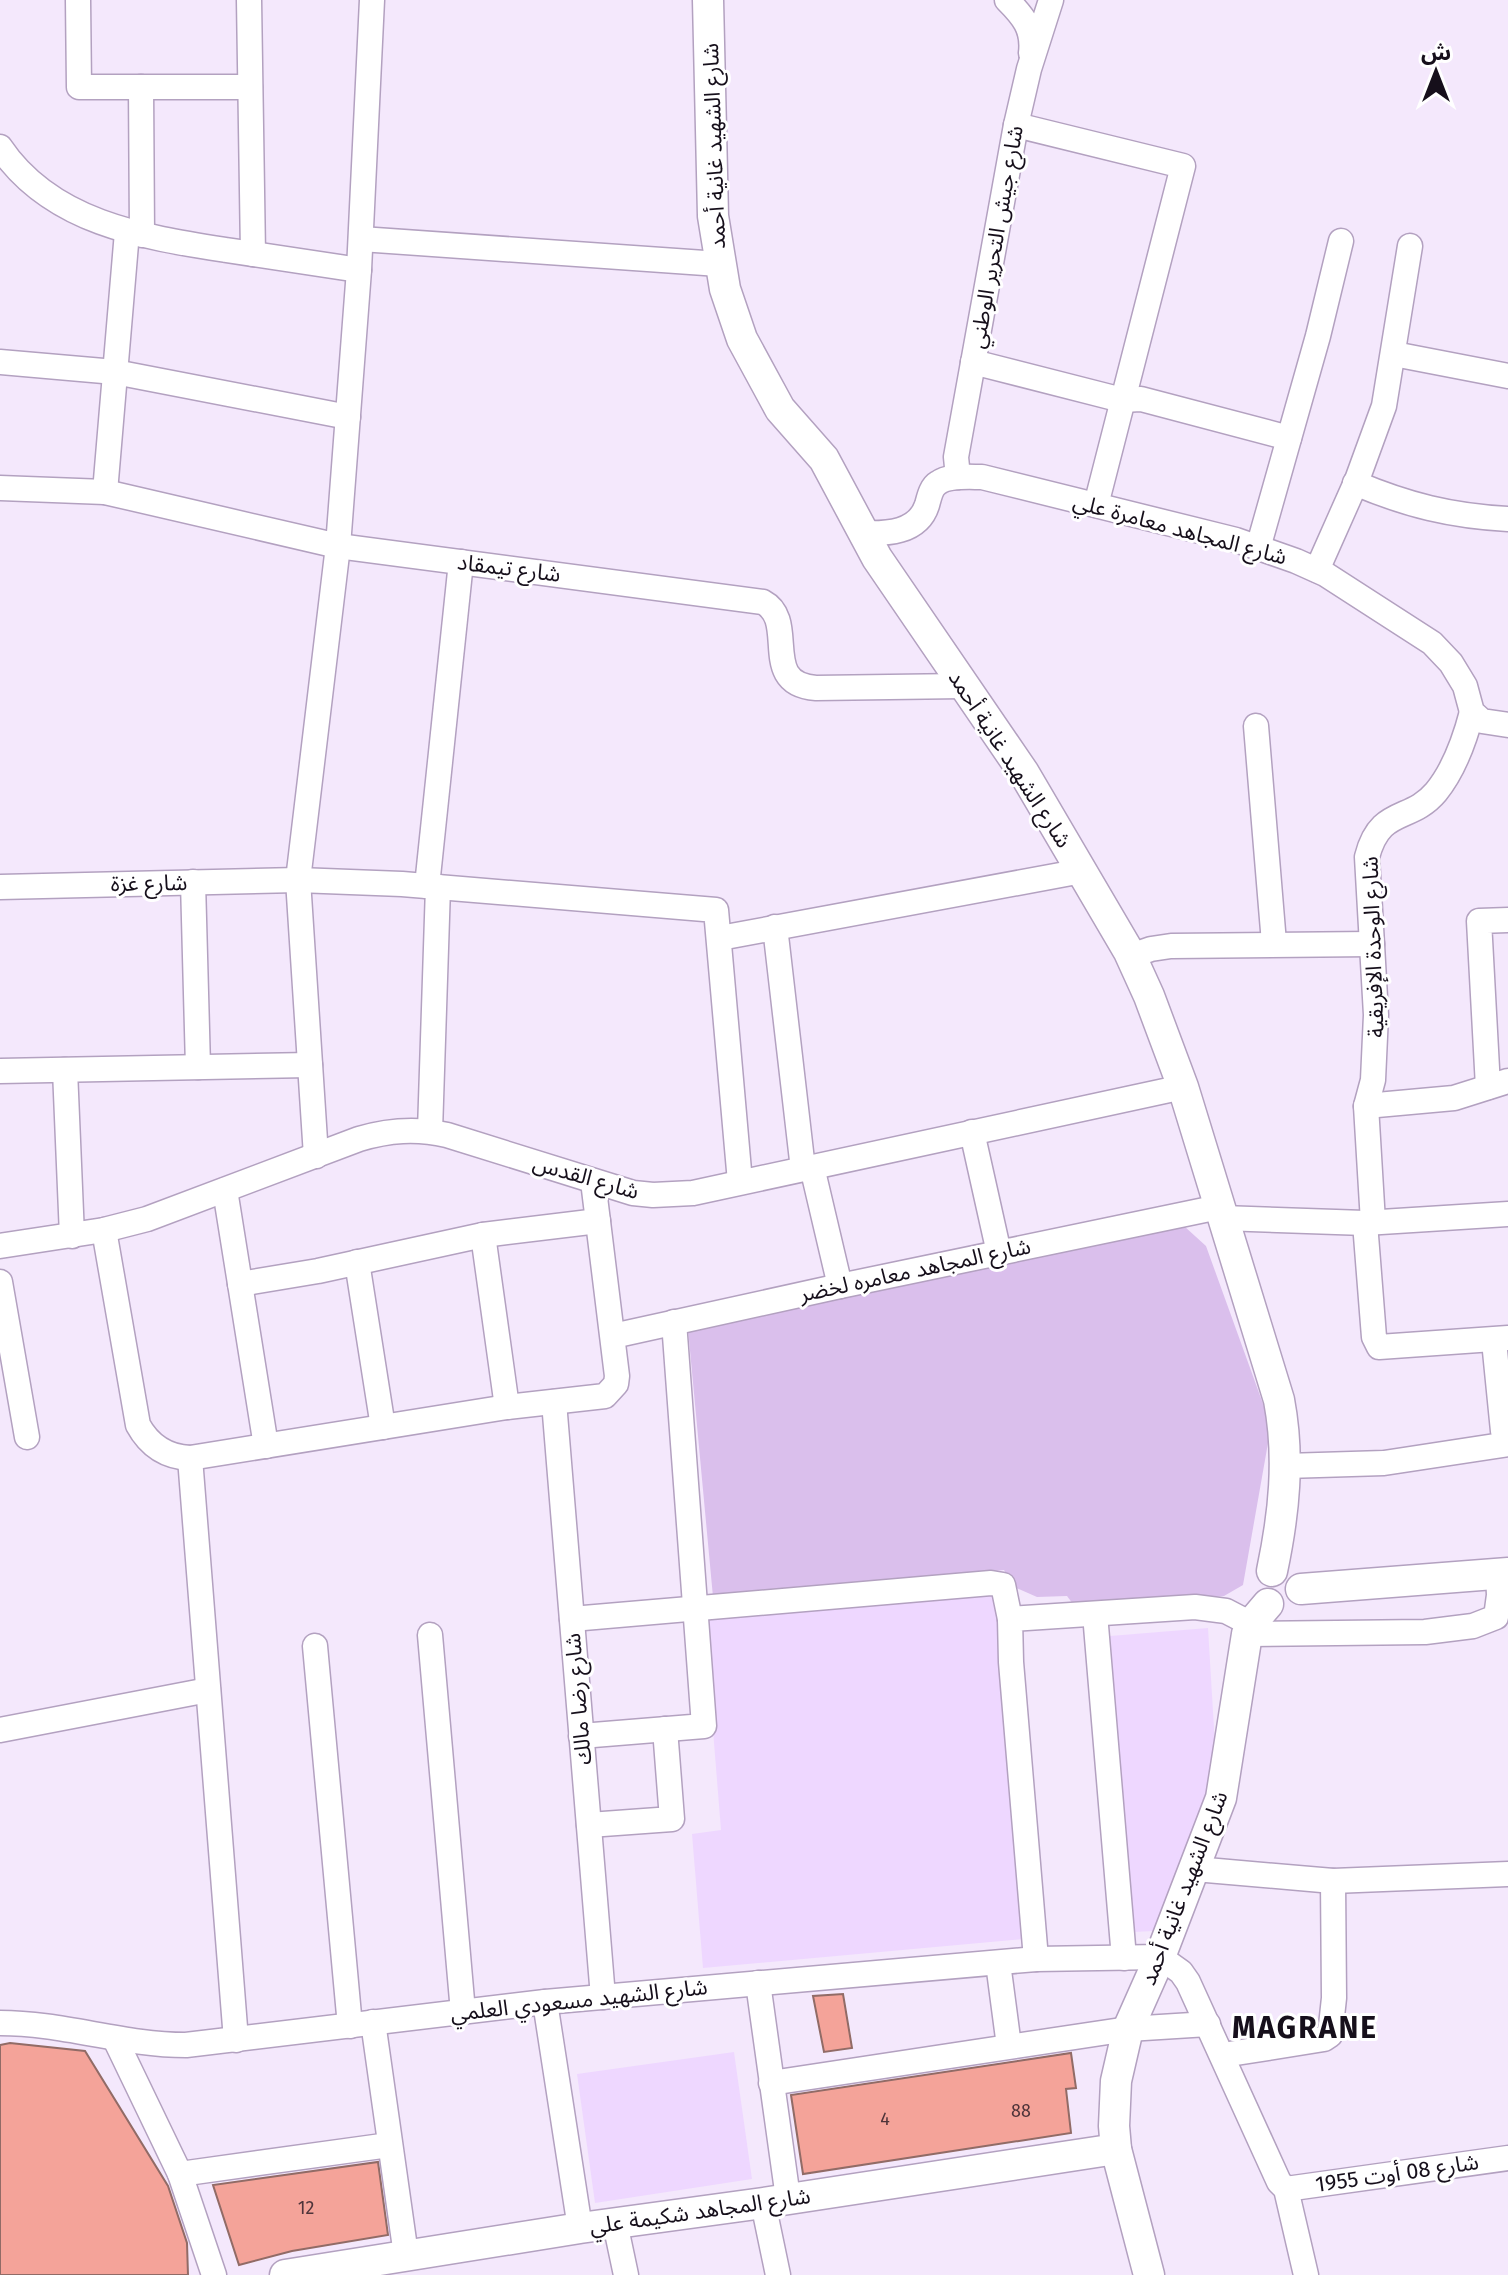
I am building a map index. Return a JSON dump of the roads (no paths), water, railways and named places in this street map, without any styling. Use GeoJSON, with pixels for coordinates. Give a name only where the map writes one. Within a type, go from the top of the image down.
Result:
{"type":"FeatureCollection","features":[{"type":"Feature","properties":{"kind":"main road","name":"شارع الشهيد غانية أحمد"},"geometry":{"type":"LineString","coordinates":[[708,0],[713,216],[719,264],[732,315],[753,363],[780,409],[824,459],[862,533],[1024,773],[1131,956],[1154,1007],[1183,1087],[1285,1428],[1286,1466],[1271,1597],[1227,1773],[1195,1869],[1128,2029],[1116,2081],[1116,2149],[1149,2275]]}},
{"type":"Feature","properties":{"kind":"main road"},"geometry":{"type":"LineString","coordinates":[[1271,1597],[1503,1573]]}},
{"type":"Feature","properties":{"kind":"main road","name":"شارع المجاهد شكيمة علي"},"geometry":{"type":"LineString","coordinates":[[285,2275],[387,2263],[580,2228],[1116,2149]]}},
{"type":"Feature","properties":{"kind":"street"},"geometry":{"type":"LineString","coordinates":[[78,0],[79,87],[250,87]]}},
{"type":"Feature","properties":{"kind":"street"},"geometry":{"type":"LineString","coordinates":[[249,0],[253,254]]}},
{"type":"Feature","properties":{"kind":"street"},"geometry":{"type":"LineString","coordinates":[[316,1156],[298,880],[338,546],[361,239],[372,0]]}},
{"type":"Feature","properties":{"kind":"street"},"geometry":{"type":"LineString","coordinates":[[1007,0],[1028,24],[1033,38],[1029,69]]}},
{"type":"Feature","properties":{"kind":"street","name":"شارع جيش التحرير الوطني"},"geometry":{"type":"LineString","coordinates":[[958,477],[956,457],[1016,125],[1029,69],[1051,0]]}},
{"type":"Feature","properties":{"kind":"street"},"geometry":{"type":"LineString","coordinates":[[105,492],[115,372],[134,234],[141,87]]}},
{"type":"Feature","properties":{"kind":"street"},"geometry":{"type":"LineString","coordinates":[[1016,125],[1183,166],[1096,505]]}},
{"type":"Feature","properties":{"kind":"street"},"geometry":{"type":"LineString","coordinates":[[0,147],[12,164],[46,194],[87,217],[134,234],[359,270]]}},
{"type":"Feature","properties":{"kind":"street"},"geometry":{"type":"LineString","coordinates":[[361,239],[719,264]]}},
{"type":"Feature","properties":{"kind":"street"},"geometry":{"type":"LineString","coordinates":[[1258,548],[1341,241]]}},
{"type":"Feature","properties":{"kind":"street"},"geometry":{"type":"LineString","coordinates":[[1317,570],[1384,406],[1410,246]]}},
{"type":"Feature","properties":{"kind":"street"},"geometry":{"type":"LineString","coordinates":[[1394,354],[1508,376]]}},
{"type":"Feature","properties":{"kind":"street"},"geometry":{"type":"LineString","coordinates":[[0,362],[115,372],[348,417]]}},
{"type":"Feature","properties":{"kind":"street"},"geometry":{"type":"LineString","coordinates":[[973,362],[1122,400],[1141,399],[1289,438]]}},
{"type":"Feature","properties":{"kind":"street"},"geometry":{"type":"LineString","coordinates":[[862,533],[890,534],[916,523],[938,482],[958,477]]}},
{"type":"Feature","properties":{"kind":"street","name":"شارع المجاهد معامرة علي"},"geometry":{"type":"LineString","coordinates":[[958,477],[982,477],[1236,540],[1317,570],[1432,643],[1451,663],[1465,686],[1472,712]]}},
{"type":"Feature","properties":{"kind":"street"},"geometry":{"type":"LineString","coordinates":[[1355,483],[1402,503],[1479,518],[1508,519]]}},
{"type":"Feature","properties":{"kind":"street","name":"شارع تيمقاد"},"geometry":{"type":"LineString","coordinates":[[0,488],[105,492],[338,546],[763,602],[772,607],[777,616],[782,660],[787,675],[808,688],[963,686]]}},
{"type":"Feature","properties":{"kind":"street"},"geometry":{"type":"LineString","coordinates":[[430,1131],[433,887],[461,562]]}},
{"type":"Feature","properties":{"kind":"street"},"geometry":{"type":"LineString","coordinates":[[1472,712],[1482,721],[1508,725]]}},
{"type":"Feature","properties":{"kind":"street","name":"شارع الوحدة الإفريقية"},"geometry":{"type":"LineString","coordinates":[[1472,712],[1466,735],[1437,791],[1423,804],[1391,819],[1373,836],[1367,857],[1376,1051],[1366,1106],[1374,1337],[1379,1347],[1501,1339]]}},
{"type":"Feature","properties":{"kind":"street"},"geometry":{"type":"LineString","coordinates":[[1256,726],[1274,943]]}},
{"type":"Feature","properties":{"kind":"street"},"geometry":{"type":"LineString","coordinates":[[740,1182],[720,938],[1082,871]]}},
{"type":"Feature","properties":{"kind":"street","name":"شارع غزة"},"geometry":{"type":"LineString","coordinates":[[0,887],[298,880],[433,887],[716,910],[720,938]]}},
{"type":"Feature","properties":{"kind":"street"},"geometry":{"type":"LineString","coordinates":[[193,882],[198,1067]]}},
{"type":"Feature","properties":{"kind":"street"},"geometry":{"type":"LineString","coordinates":[[1366,1106],[1454,1098],[1498,1084],[1479,921],[1508,920]]}},
{"type":"Feature","properties":{"kind":"street"},"geometry":{"type":"LineString","coordinates":[[775,927],[807,1168],[840,1286]]}},
{"type":"Feature","properties":{"kind":"street"},"geometry":{"type":"LineString","coordinates":[[1131,956],[1171,946],[1372,944]]}},
{"type":"Feature","properties":{"kind":"street"},"geometry":{"type":"LineString","coordinates":[[0,1071],[310,1065]]}},
{"type":"Feature","properties":{"kind":"street"},"geometry":{"type":"LineString","coordinates":[[65,1070],[72,1236]]}},
{"type":"Feature","properties":{"kind":"street","name":"شارع القدس"},"geometry":{"type":"LineString","coordinates":[[0,1246],[72,1236],[147,1219],[376,1134],[394,1131],[430,1131],[633,1193],[693,1193],[1183,1087]]}},
{"type":"Feature","properties":{"kind":"street"},"geometry":{"type":"LineString","coordinates":[[972,1132],[999,1253]]}},
{"type":"Feature","properties":{"kind":"street"},"geometry":{"type":"LineString","coordinates":[[104,1230],[138,1425],[151,1444],[190,1458],[507,1407],[597,1399],[611,1391],[617,1376],[593,1181]]}},
{"type":"Feature","properties":{"kind":"street"},"geometry":{"type":"LineString","coordinates":[[225,1190],[266,1446]]}},
{"type":"Feature","properties":{"kind":"street","name":"شارع المجاهد معامره لخضر"},"geometry":{"type":"LineString","coordinates":[[613,1336],[999,1253],[1221,1213],[1369,1223],[1508,1214]]}},
{"type":"Feature","properties":{"kind":"street"},"geometry":{"type":"LineString","coordinates":[[240,1284],[483,1235],[598,1221]]}},
{"type":"Feature","properties":{"kind":"street"},"geometry":{"type":"LineString","coordinates":[[483,1235],[507,1407]]}},
{"type":"Feature","properties":{"kind":"street"},"geometry":{"type":"LineString","coordinates":[[357,1262],[383,1427]]}},
{"type":"Feature","properties":{"kind":"street"},"geometry":{"type":"LineString","coordinates":[[0,1282],[8,1372],[27,1437]]}},
{"type":"Feature","properties":{"kind":"street"},"geometry":{"type":"LineString","coordinates":[[581,1736],[704,1726],[674,1322]]}},
{"type":"Feature","properties":{"kind":"street"},"geometry":{"type":"LineString","coordinates":[[1286,1466],[1384,1463],[1508,1443],[1503,1431],[1501,1339]]}},
{"type":"Feature","properties":{"kind":"street","name":"شارع رضا مالك"},"geometry":{"type":"LineString","coordinates":[[554,1402],[603,1997]]}},
{"type":"Feature","properties":{"kind":"street"},"geometry":{"type":"LineString","coordinates":[[190,1458],[236,2040]]}},
{"type":"Feature","properties":{"kind":"street"},"geometry":{"type":"LineString","coordinates":[[1010,1619],[1195,1607],[1226,1611],[1271,1597],[1425,1632],[1473,1626],[1496,1617],[1503,1573]]}},
{"type":"Feature","properties":{"kind":"street"},"geometry":{"type":"LineString","coordinates":[[572,1619],[991,1583],[1003,1585],[1010,1619],[1036,1959]]}},
{"type":"Feature","properties":{"kind":"street"},"geometry":{"type":"LineString","coordinates":[[1095,1614],[1124,1958]]}},
{"type":"Feature","properties":{"kind":"street"},"geometry":{"type":"LineString","coordinates":[[430,1635],[463,2012]]}},
{"type":"Feature","properties":{"kind":"street"},"geometry":{"type":"LineString","coordinates":[[315,1646],[362,2024],[389,2145],[387,2263]]}},
{"type":"Feature","properties":{"kind":"street"},"geometry":{"type":"LineString","coordinates":[[0,1730],[208,1690]]}},
{"type":"Feature","properties":{"kind":"street"},"geometry":{"type":"LineString","coordinates":[[589,1825],[672,1819],[665,1729]]}},
{"type":"Feature","properties":{"kind":"street"},"geometry":{"type":"LineString","coordinates":[[1195,1869],[1333,1881],[1508,1874]]}},
{"type":"Feature","properties":{"kind":"street"},"geometry":{"type":"LineString","coordinates":[[1223,2055],[1324,2039],[1330,2035],[1334,1998],[1333,1881]]}},
{"type":"Feature","properties":{"kind":"street"},"geometry":{"type":"LineString","coordinates":[[1160,1957],[1181,1972],[1188,1982],[1279,2182],[1286,2189],[1306,2275]]}},
{"type":"Feature","properties":{"kind":"street","name":"شارع الشهيد مسعودي العلمي"},"geometry":{"type":"LineString","coordinates":[[0,2023],[54,2026],[115,2039],[164,2045],[236,2040],[545,2002],[758,1983],[1036,1959],[1160,1957]]}},
{"type":"Feature","properties":{"kind":"street"},"geometry":{"type":"LineString","coordinates":[[998,1963],[1009,2046]]}},
{"type":"Feature","properties":{"kind":"street"},"geometry":{"type":"LineString","coordinates":[[758,1983],[771,2083],[778,2275]]}},
{"type":"Feature","properties":{"kind":"street"},"geometry":{"type":"LineString","coordinates":[[545,2002],[580,2228]]}},
{"type":"Feature","properties":{"kind":"street"},"geometry":{"type":"LineString","coordinates":[[771,2083],[1128,2029],[1208,2024]]}},
{"type":"Feature","properties":{"kind":"street"},"geometry":{"type":"LineString","coordinates":[[115,2039],[180,2174],[214,2275]]}},
{"type":"Feature","properties":{"kind":"street"},"geometry":{"type":"LineString","coordinates":[[180,2174],[389,2145]]}},
{"type":"Feature","properties":{"kind":"street","name":"شارع 08 أوت 1955"},"geometry":{"type":"LineString","coordinates":[[1286,2189],[1508,2158]]}},
{"type":"Feature","properties":{"kind":"street"},"geometry":{"type":"LineString","coordinates":[[615,2223],[626,2275]]}},
{"type":"Feature","properties":{"kind":"district","name":"MAGRANE"},"geometry":{"type":"Point","coordinates":[1305,2028]}}]}
